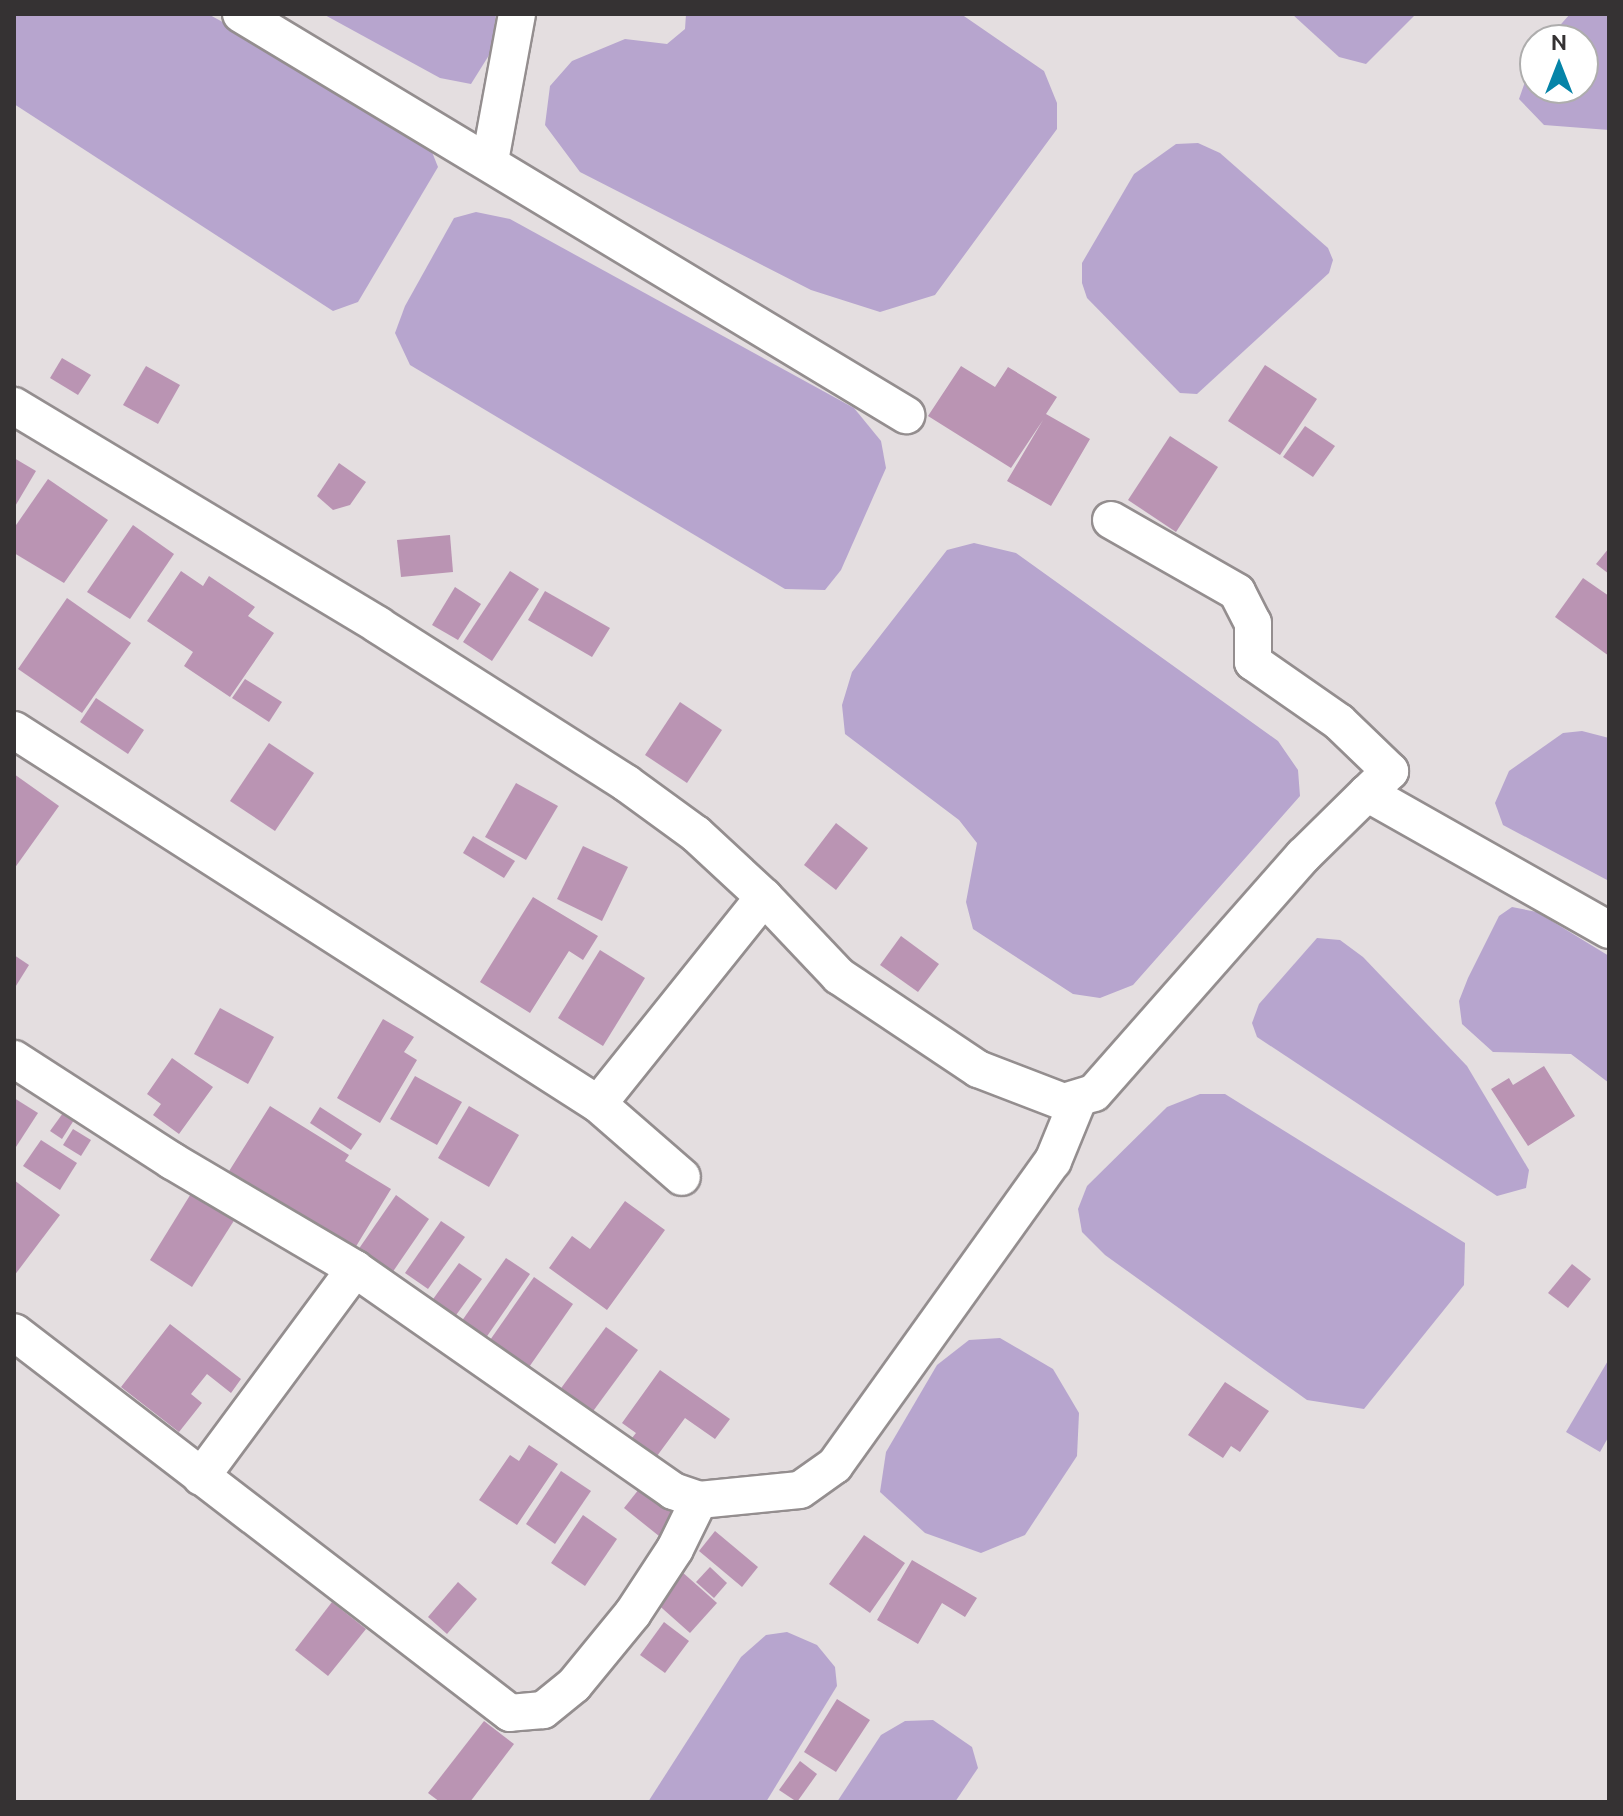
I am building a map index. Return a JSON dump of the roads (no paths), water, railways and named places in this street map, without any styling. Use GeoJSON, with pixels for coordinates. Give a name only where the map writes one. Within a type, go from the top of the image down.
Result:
{"type":"FeatureCollection","features":[{"type":"Feature","properties":{"kind":"street"},"geometry":{"type":"LineString","coordinates":[[241,14],[490,161],[906,415]]}},
{"type":"Feature","properties":{"kind":"street"},"geometry":{"type":"LineString","coordinates":[[490,161],[517,14]]}},
{"type":"Feature","properties":{"kind":"street"},"geometry":{"type":"LineString","coordinates":[[14,406],[378,625],[626,783],[696,834],[764,897],[839,976],[978,1069],[1036,1094],[1078,1100],[1094,1093],[1303,856],[1390,771],[1339,722],[1253,662],[1253,623],[1237,592],[1111,520]]}},
{"type":"Feature","properties":{"kind":"street"},"geometry":{"type":"LineString","coordinates":[[14,730],[598,1104],[682,1177]]}},
{"type":"Feature","properties":{"kind":"street"},"geometry":{"type":"LineString","coordinates":[[1367,793],[1609,930]]}},
{"type":"Feature","properties":{"kind":"street"},"geometry":{"type":"LineString","coordinates":[[598,1104],[764,897]]}},
{"type":"Feature","properties":{"kind":"street"},"geometry":{"type":"LineString","coordinates":[[14,1059],[172,1161],[355,1269],[673,1491],[699,1500],[800,1490],[835,1465],[1053,1161],[1078,1100]]}},
{"type":"Feature","properties":{"kind":"street"},"geometry":{"type":"LineString","coordinates":[[201,1477],[355,1269]]}},
{"type":"Feature","properties":{"kind":"street"},"geometry":{"type":"LineString","coordinates":[[16,1337],[487,1699],[510,1713],[529,1715],[543,1710],[574,1685],[633,1613],[675,1549],[699,1500]]}}]}
